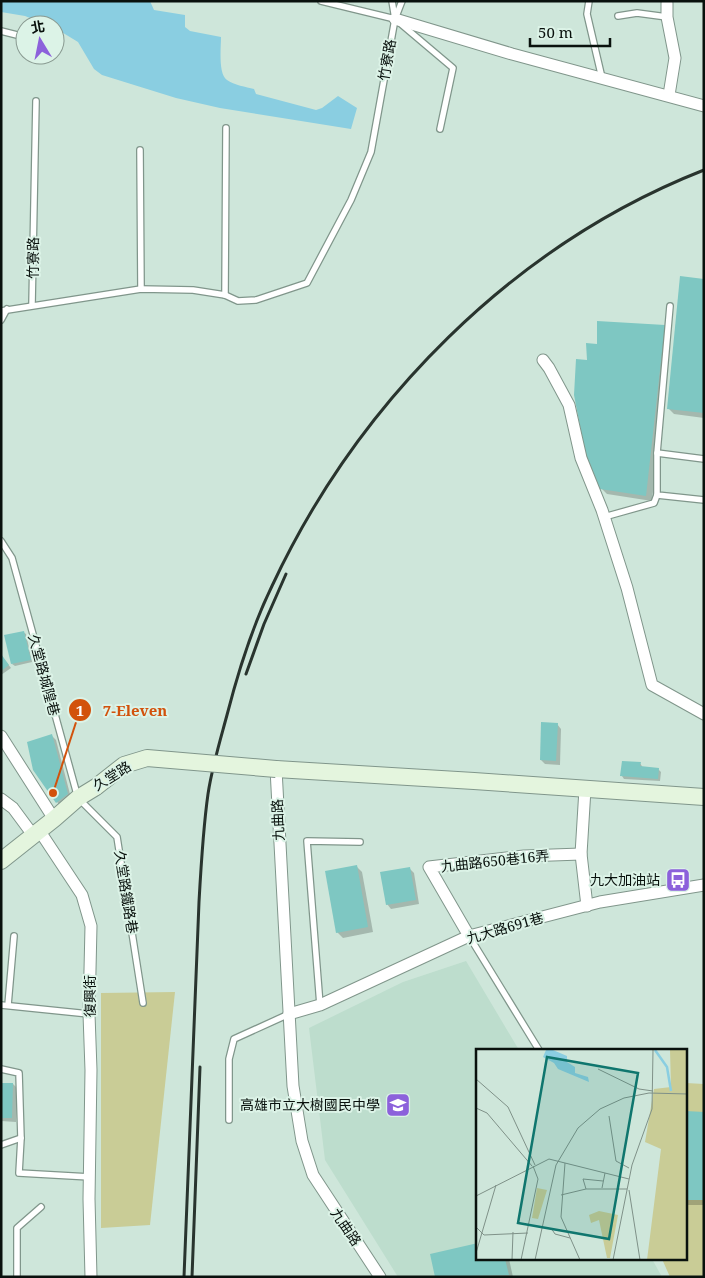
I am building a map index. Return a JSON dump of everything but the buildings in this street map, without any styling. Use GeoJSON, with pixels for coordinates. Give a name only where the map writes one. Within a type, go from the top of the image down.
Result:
{"type":"FeatureCollection","features":[{"type":"Feature","properties":{"kind":"street"},"geometry":{"type":"LineString","coordinates":[[667,3],[667,17],[675,58],[669,95]]}},
{"type":"Feature","properties":{"kind":"street","name":"竹寮路"},"geometry":{"type":"LineString","coordinates":[[394,19],[512,54],[704,106]]}},
{"type":"Feature","properties":{"kind":"street"},"geometry":{"type":"LineString","coordinates":[[543,360],[569,405],[581,458],[604,518],[627,588],[652,685],[704,714]]}},
{"type":"Feature","properties":{"kind":"street"},"geometry":{"type":"LineString","coordinates":[[1,736],[54,819]]}},
{"type":"Feature","properties":{"kind":"street","name":"久堂路"},"geometry":{"type":"LineString","coordinates":[[1,861],[78,798],[124,765],[147,758],[276,769]]}},
{"type":"Feature","properties":{"kind":"street"},"geometry":{"type":"LineString","coordinates":[[276,769],[704,797]]}},
{"type":"Feature","properties":{"kind":"street","name":"九曲路"},"geometry":{"type":"LineString","coordinates":[[276,769],[293,1086],[302,1141],[313,1175],[380,1277]]}},
{"type":"Feature","properties":{"kind":"street"},"geometry":{"type":"LineString","coordinates":[[586,789],[580,854],[587,906]]}},
{"type":"Feature","properties":{"kind":"street","name":"復興街"},"geometry":{"type":"LineString","coordinates":[[1,799],[13,808],[36,833],[82,895],[90,926],[91,1277]]}},
{"type":"Feature","properties":{"kind":"street","name":"九曲路650巷16弄"},"geometry":{"type":"LineString","coordinates":[[469,936],[430,868],[524,856],[580,854]]}},
{"type":"Feature","properties":{"kind":"street","name":"九大路691巷"},"geometry":{"type":"LineString","coordinates":[[289,1014],[320,1005],[469,936],[587,906],[704,885]]}},
{"type":"Feature","properties":{"kind":"lane"},"geometry":{"type":"LineString","coordinates":[[322,1],[394,19],[453,68],[440,129]]}},
{"type":"Feature","properties":{"kind":"lane"},"geometry":{"type":"LineString","coordinates":[[392,1],[394,19]]}},
{"type":"Feature","properties":{"kind":"lane"},"geometry":{"type":"LineString","coordinates":[[394,19],[402,1]]}},
{"type":"Feature","properties":{"kind":"lane"},"geometry":{"type":"LineString","coordinates":[[589,1],[587,14],[602,78]]}},
{"type":"Feature","properties":{"kind":"lane"},"geometry":{"type":"LineString","coordinates":[[618,16],[637,13],[667,17]]}},
{"type":"Feature","properties":{"kind":"lane","name":"竹寮路"},"geometry":{"type":"LineString","coordinates":[[36,101],[32,305],[141,289],[194,290],[225,295],[238,301],[256,300],[307,283],[351,200],[371,152],[394,19]]}},
{"type":"Feature","properties":{"kind":"lane"},"geometry":{"type":"LineString","coordinates":[[1,31],[15,35]]}},
{"type":"Feature","properties":{"kind":"lane"},"geometry":{"type":"LineString","coordinates":[[225,295],[226,128]]}},
{"type":"Feature","properties":{"kind":"lane"},"geometry":{"type":"LineString","coordinates":[[140,150],[141,289]]}},
{"type":"Feature","properties":{"kind":"lane"},"geometry":{"type":"LineString","coordinates":[[1,320],[4,310],[32,305]]}},
{"type":"Feature","properties":{"kind":"lane"},"geometry":{"type":"LineString","coordinates":[[604,518],[654,503],[657,495],[657,453],[670,306]]}},
{"type":"Feature","properties":{"kind":"lane"},"geometry":{"type":"LineString","coordinates":[[657,453],[704,459]]}},
{"type":"Feature","properties":{"kind":"lane"},"geometry":{"type":"LineString","coordinates":[[657,495],[704,500]]}},
{"type":"Feature","properties":{"kind":"lane","name":"久堂路城隍巷"},"geometry":{"type":"LineString","coordinates":[[1,541],[12,558],[78,798]]}},
{"type":"Feature","properties":{"kind":"lane"},"geometry":{"type":"LineString","coordinates":[[1,557],[8,554]]}},
{"type":"Feature","properties":{"kind":"lane","name":"久堂路鐵路巷"},"geometry":{"type":"LineString","coordinates":[[78,798],[117,837],[143,1003]]}},
{"type":"Feature","properties":{"kind":"lane"},"geometry":{"type":"LineString","coordinates":[[320,1005],[307,841],[360,842]]}},
{"type":"Feature","properties":{"kind":"lane"},"geometry":{"type":"LineString","coordinates":[[14,936],[4,1005],[89,1014]]}},
{"type":"Feature","properties":{"kind":"lane"},"geometry":{"type":"LineString","coordinates":[[469,936],[538,1049]]}},
{"type":"Feature","properties":{"kind":"lane"},"geometry":{"type":"LineString","coordinates":[[229,1120],[228,1059],[234,1039],[289,1014]]}},
{"type":"Feature","properties":{"kind":"lane"},"geometry":{"type":"LineString","coordinates":[[1,1069],[19,1073],[21,1138],[19,1173],[90,1177]]}},
{"type":"Feature","properties":{"kind":"lane"},"geometry":{"type":"LineString","coordinates":[[1,1145],[21,1138]]}},
{"type":"Feature","properties":{"kind":"lane"},"geometry":{"type":"LineString","coordinates":[[17,1277],[17,1228],[41,1207]]}},
{"type":"Feature","properties":{"kind":"shaded area","name":"高雄市立大樹國民中學"},"geometry":{"type":"Polygon","coordinates":[[[466,961],[518,1049],[476,1049],[476,1260],[653,1260],[662,1277],[398,1277],[325,1160],[309,1028],[403,982],[466,961]]]}},
{"type":"Feature","properties":{"kind":"green space"},"geometry":{"type":"Polygon","coordinates":[[[175,992],[150,1225],[101,1228],[101,993],[175,992]]]}},
{"type":"Feature","properties":{"kind":"green space"},"geometry":{"type":"Polygon","coordinates":[[[688,1083],[704,1084],[704,1277],[670,1277],[662,1260],[688,1260],[688,1083]]]}},
{"type":"Feature","properties":{"kind":"water"},"geometry":{"type":"Polygon","coordinates":[[[1,1],[150,1],[154,10],[185,15],[185,27],[190,31],[221,37],[221,66],[224,77],[227,80],[237,85],[254,89],[256,94],[316,110],[322,108],[338,96],[357,108],[351,129],[220,108],[176,98],[102,75],[94,69],[78,42],[65,34],[65,15],[19,15],[1,12],[1,1]]]}},
{"type":"Feature","properties":{"kind":"railway"},"geometry":{"type":"LineString","coordinates":[[184,1277],[199,902],[206,807],[214,764],[236,682],[252,633],[272,586],[307,518],[349,454],[396,393],[449,337],[506,286],[568,241],[634,202],[704,170]]}},
{"type":"Feature","properties":{"kind":"railway"},"geometry":{"type":"LineString","coordinates":[[246,674],[264,624],[286,574]]}},
{"type":"Feature","properties":{"kind":"railway"},"geometry":{"type":"LineString","coordinates":[[192,1277],[200,1067]]}},
{"type":"Feature","properties":{"kind":"place","name":"7-Eleven"},"geometry":{"type":"Point","coordinates":[53,793]}},
{"type":"Feature","properties":{"kind":"place","name":"九大加油站"},"geometry":{"type":"Point","coordinates":[678,880]}},
{"type":"Feature","properties":{"kind":"place","name":"高雄市立大樹國民中學"},"geometry":{"type":"Point","coordinates":[398,1105]}}]}
